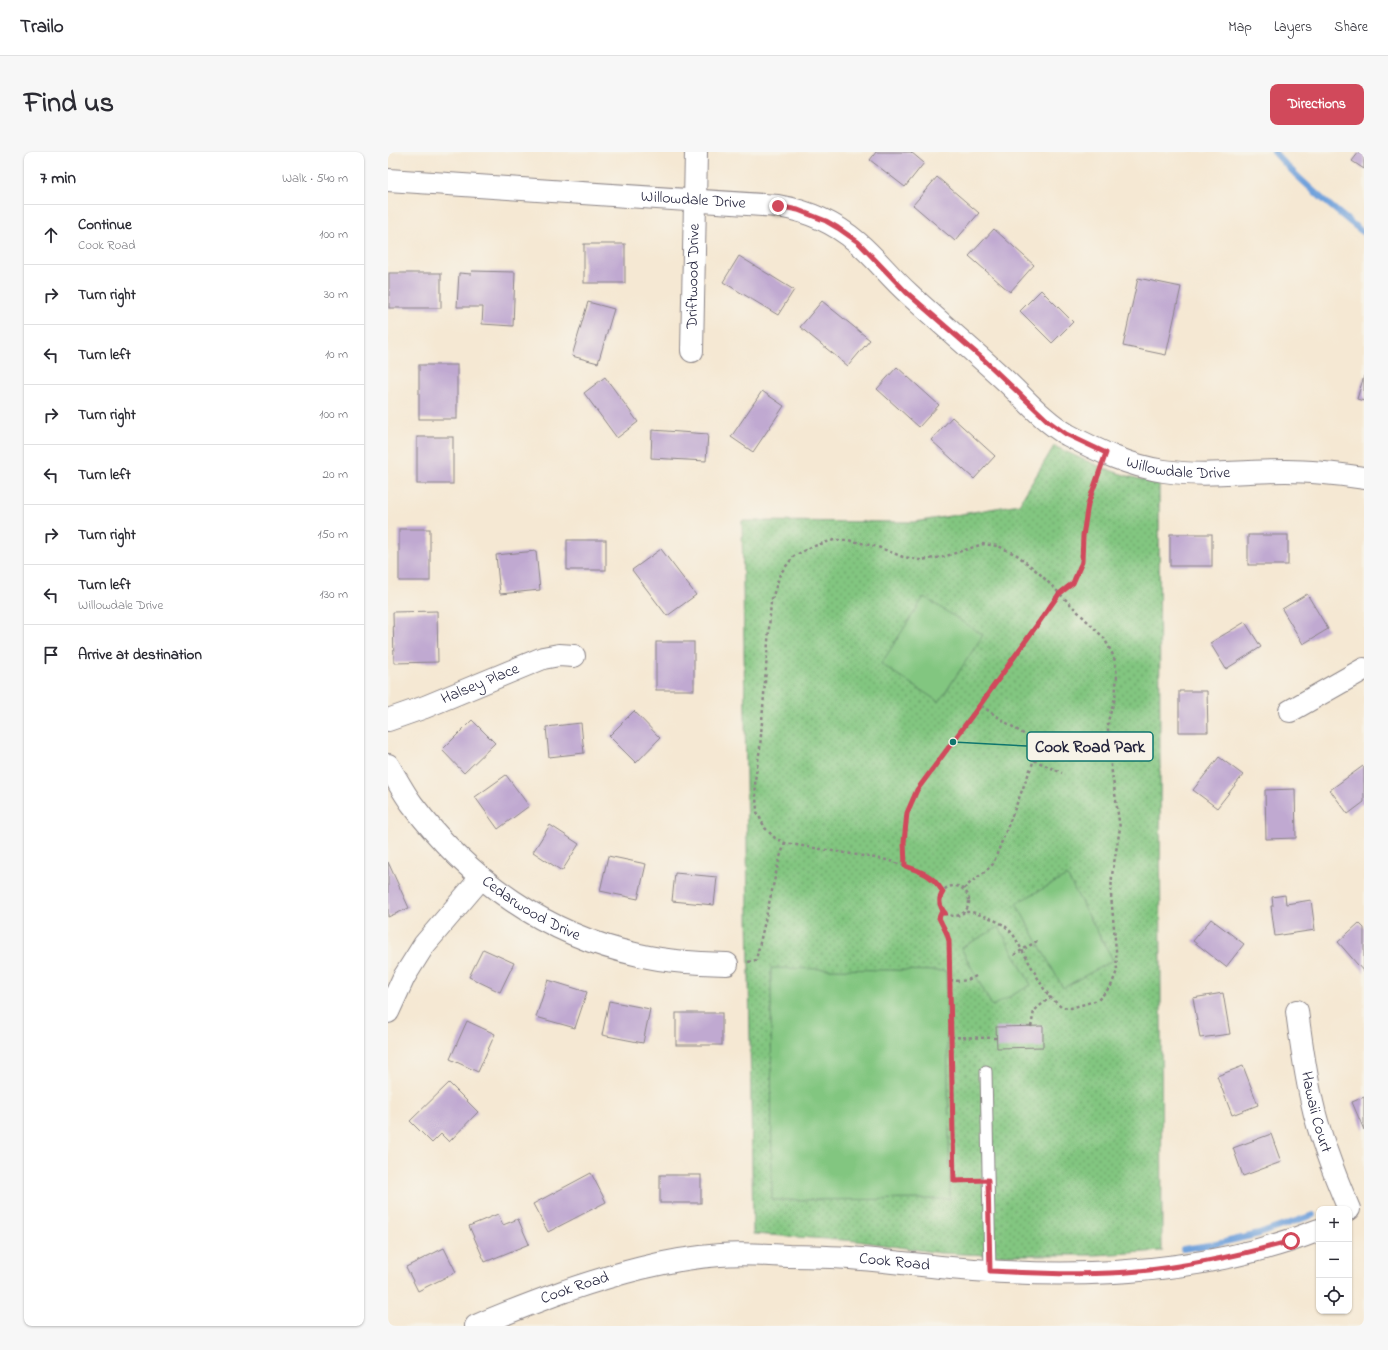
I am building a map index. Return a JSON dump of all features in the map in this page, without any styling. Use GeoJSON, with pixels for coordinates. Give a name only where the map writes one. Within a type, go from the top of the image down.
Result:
{"type":"FeatureCollection","features":[{"type":"Feature","properties":{"kind":"street","name":"Driftwood Drive"},"geometry":{"type":"LineString","coordinates":[[692,351],[696,152]]}},
{"type":"Feature","properties":{"kind":"street","name":"Willowdale Drive"},"geometry":{"type":"LineString","coordinates":[[388,180],[778,206],[798,210],[826,221],[858,242],[906,292],[983,359],[1048,421],[1066,434],[1106,453],[1134,464],[1163,471],[1199,474],[1287,471],[1334,473],[1364,478]]}},
{"type":"Feature","properties":{"kind":"street","name":"Halsey Place"},"geometry":{"type":"LineString","coordinates":[[388,720],[544,658],[559,655],[574,656]]}},
{"type":"Feature","properties":{"kind":"street"},"geometry":{"type":"LineString","coordinates":[[1290,711],[1364,669]]}},
{"type":"Feature","properties":{"kind":"street","name":"Cedarwood Drive"},"geometry":{"type":"LineString","coordinates":[[388,765],[411,803],[441,840],[480,878],[516,904],[552,925],[596,943],[640,955],[687,962],[727,964]]}},
{"type":"Feature","properties":{"kind":"street"},"geometry":{"type":"LineString","coordinates":[[388,1012],[404,977],[424,945],[480,878]]}},
{"type":"Feature","properties":{"kind":"street","name":"Hawaii Court"},"geometry":{"type":"LineString","coordinates":[[1297,1011],[1303,1060],[1321,1137],[1336,1179],[1353,1213]]}},
{"type":"Feature","properties":{"kind":"street","name":"Cook Road"},"geometry":{"type":"LineString","coordinates":[[476,1326],[511,1310],[600,1279],[656,1264],[721,1255],[763,1254],[850,1258],[990,1271],[1064,1274],[1137,1271],[1181,1266],[1251,1252],[1291,1241],[1316,1231]]}},
{"type":"Feature","properties":{"kind":"lane"},"geometry":{"type":"LineString","coordinates":[[986,1071],[990,1271]]}},
{"type":"Feature","properties":{"kind":"path"},"geometry":{"type":"LineString","coordinates":[[905,866],[904,842],[907,813],[917,790],[1059,594],[1073,583],[1082,562],[1083,536],[1088,504],[1106,453]]}},
{"type":"Feature","properties":{"kind":"path"},"geometry":{"type":"LineString","coordinates":[[943,892],[934,879],[923,872],[887,860],[786,843],[775,838],[765,828],[756,812],[755,780],[760,748],[771,602],[780,574],[794,556],[811,547],[834,540],[848,540],[878,548],[903,557],[920,560],[943,557],[982,544],[998,546],[1017,555],[1039,573],[1104,638],[1114,657],[1117,675],[1116,698],[1108,721],[1108,745],[1120,828],[1112,875],[1111,895],[1117,971],[1111,986],[1098,1000],[1071,1008],[1061,1007],[1050,997],[1014,934],[1004,925],[990,918],[972,912],[965,912]]}},
{"type":"Feature","properties":{"kind":"path"},"geometry":{"type":"LineString","coordinates":[[964,889],[993,864],[1034,760],[1035,750],[1028,737],[980,705]]}},
{"type":"Feature","properties":{"kind":"path"},"geometry":{"type":"LineString","coordinates":[[1034,760],[1062,772]]}},
{"type":"Feature","properties":{"kind":"path"},"geometry":{"type":"LineString","coordinates":[[727,964],[756,960],[779,860],[786,843]]}},
{"type":"Feature","properties":{"kind":"path"},"geometry":{"type":"LineString","coordinates":[[951,886],[957,886],[964,889],[969,896],[970,901],[965,912],[958,916],[945,913],[939,904],[940,896],[943,892],[951,886]]}},
{"type":"Feature","properties":{"kind":"path"},"geometry":{"type":"LineString","coordinates":[[945,913],[941,913],[939,918],[949,941],[954,1181],[988,1180]]}},
{"type":"Feature","properties":{"kind":"path"},"geometry":{"type":"LineString","coordinates":[[1014,955],[1037,941]]}},
{"type":"Feature","properties":{"kind":"path"},"geometry":{"type":"LineString","coordinates":[[950,980],[958,982],[968,980],[976,976]]}},
{"type":"Feature","properties":{"kind":"path"},"geometry":{"type":"LineString","coordinates":[[1031,1027],[1034,1011],[1050,997]]}},
{"type":"Feature","properties":{"kind":"path"},"geometry":{"type":"LineString","coordinates":[[951,1037],[997,1038]]}},
{"type":"Feature","properties":{"kind":"green space"},"geometry":{"type":"Polygon","coordinates":[[[1054,446],[1119,473],[1159,482],[1162,1251],[1096,1255],[989,1255],[940,1253],[857,1241],[753,1234],[742,521],[915,522],[1019,504],[1054,446]]]}},
{"type":"Feature","properties":{"kind":"green space"},"geometry":{"type":"Polygon","coordinates":[[[924,597],[983,635],[939,702],[881,664],[924,597]]]}},
{"type":"Feature","properties":{"kind":"green space"},"geometry":{"type":"Polygon","coordinates":[[[1067,876],[1113,960],[1063,988],[1016,903],[1067,876]]]}},
{"type":"Feature","properties":{"kind":"green space"},"geometry":{"type":"Polygon","coordinates":[[[999,927],[1031,985],[992,1006],[961,948],[999,927]]]}},
{"type":"Feature","properties":{"kind":"green space"},"geometry":{"type":"Polygon","coordinates":[[[771,968],[946,971],[950,1199],[772,1200],[771,968]]]}},
{"type":"Feature","properties":{"kind":"building"},"geometry":{"type":"Polygon","coordinates":[[[876,152],[911,152],[924,163],[905,187],[870,160],[876,152]]]}},
{"type":"Feature","properties":{"kind":"building"},"geometry":{"type":"Polygon","coordinates":[[[1359,152],[1364,152],[1364,169],[1352,161],[1359,152]]]}},
{"type":"Feature","properties":{"kind":"building"},"geometry":{"type":"Polygon","coordinates":[[[937,177],[979,213],[955,241],[913,205],[937,177]]]}},
{"type":"Feature","properties":{"kind":"building"},"geometry":{"type":"Polygon","coordinates":[[[994,229],[1034,265],[1010,292],[969,256],[994,229]]]}},
{"type":"Feature","properties":{"kind":"building"},"geometry":{"type":"Polygon","coordinates":[[[584,244],[625,244],[625,283],[584,283],[584,244]]]}},
{"type":"Feature","properties":{"kind":"building"},"geometry":{"type":"Polygon","coordinates":[[[739,256],[794,290],[778,315],[723,282],[739,256]]]}},
{"type":"Feature","properties":{"kind":"building"},"geometry":{"type":"Polygon","coordinates":[[[472,271],[515,272],[513,326],[482,324],[483,307],[457,307],[459,273],[471,274],[472,271]]]}},
{"type":"Feature","properties":{"kind":"building"},"geometry":{"type":"Polygon","coordinates":[[[389,273],[441,273],[441,308],[389,308],[389,273]]]}},
{"type":"Feature","properties":{"kind":"building"},"geometry":{"type":"Polygon","coordinates":[[[1138,278],[1181,287],[1166,355],[1123,346],[1138,278]]]}},
{"type":"Feature","properties":{"kind":"building"},"geometry":{"type":"Polygon","coordinates":[[[1041,290],[1073,322],[1052,343],[1020,311],[1041,290]]]}},
{"type":"Feature","properties":{"kind":"building"},"geometry":{"type":"Polygon","coordinates":[[[822,301],[870,340],[848,366],[800,327],[822,301]]]}},
{"type":"Feature","properties":{"kind":"building"},"geometry":{"type":"Polygon","coordinates":[[[588,302],[614,309],[598,363],[572,356],[588,302]]]}},
{"type":"Feature","properties":{"kind":"building"},"geometry":{"type":"Polygon","coordinates":[[[419,365],[457,365],[457,419],[419,419],[419,365]]]}},
{"type":"Feature","properties":{"kind":"building"},"geometry":{"type":"Polygon","coordinates":[[[897,367],[939,405],[919,427],[877,389],[897,367]]]}},
{"type":"Feature","properties":{"kind":"building"},"geometry":{"type":"Polygon","coordinates":[[[1364,376],[1364,401],[1357,399],[1364,376]]]}},
{"type":"Feature","properties":{"kind":"building"},"geometry":{"type":"Polygon","coordinates":[[[605,377],[638,422],[617,438],[584,393],[605,377]]]}},
{"type":"Feature","properties":{"kind":"building"},"geometry":{"type":"Polygon","coordinates":[[[762,391],[784,406],[753,452],[731,437],[762,391]]]}},
{"type":"Feature","properties":{"kind":"building"},"geometry":{"type":"Polygon","coordinates":[[[952,417],[995,456],[974,479],[931,440],[952,417]]]}},
{"type":"Feature","properties":{"kind":"building"},"geometry":{"type":"Polygon","coordinates":[[[652,430],[708,434],[706,461],[651,458],[652,430]]]}},
{"type":"Feature","properties":{"kind":"building"},"geometry":{"type":"Polygon","coordinates":[[[417,437],[453,437],[453,484],[417,484],[417,437]]]}},
{"type":"Feature","properties":{"kind":"building"},"geometry":{"type":"Polygon","coordinates":[[[399,529],[430,529],[430,581],[399,581],[399,529]]]}},
{"type":"Feature","properties":{"kind":"building"},"geometry":{"type":"Polygon","coordinates":[[[1170,534],[1212,534],[1212,566],[1170,566],[1170,534]]]}},
{"type":"Feature","properties":{"kind":"building"},"geometry":{"type":"Polygon","coordinates":[[[1248,535],[1288,535],[1288,565],[1248,565],[1248,535]]]}},
{"type":"Feature","properties":{"kind":"building"},"geometry":{"type":"Polygon","coordinates":[[[567,540],[606,540],[606,570],[567,570],[567,540]]]}},
{"type":"Feature","properties":{"kind":"building"},"geometry":{"type":"Polygon","coordinates":[[[661,549],[696,595],[667,616],[632,570],[661,549]]]}},
{"type":"Feature","properties":{"kind":"building"},"geometry":{"type":"Polygon","coordinates":[[[536,551],[540,590],[500,594],[496,555],[536,551]]]}},
{"type":"Feature","properties":{"kind":"building"},"geometry":{"type":"Polygon","coordinates":[[[1307,594],[1328,629],[1303,644],[1282,609],[1307,594]]]}},
{"type":"Feature","properties":{"kind":"building"},"geometry":{"type":"Polygon","coordinates":[[[437,611],[438,662],[394,663],[393,612],[437,611]]]}},
{"type":"Feature","properties":{"kind":"building"},"geometry":{"type":"Polygon","coordinates":[[[1245,622],[1261,647],[1226,669],[1210,643],[1245,622]]]}},
{"type":"Feature","properties":{"kind":"building"},"geometry":{"type":"Polygon","coordinates":[[[656,642],[694,642],[694,690],[656,690],[656,642]]]}},
{"type":"Feature","properties":{"kind":"building"},"geometry":{"type":"Polygon","coordinates":[[[1179,691],[1207,691],[1208,732],[1179,732],[1179,691]]]}},
{"type":"Feature","properties":{"kind":"building"},"geometry":{"type":"Polygon","coordinates":[[[634,711],[660,738],[636,763],[609,736],[634,711]]]}},
{"type":"Feature","properties":{"kind":"building"},"geometry":{"type":"Polygon","coordinates":[[[472,720],[495,743],[464,773],[442,750],[472,720]]]}},
{"type":"Feature","properties":{"kind":"building"},"geometry":{"type":"Polygon","coordinates":[[[581,723],[584,753],[549,757],[546,727],[581,723]]]}},
{"type":"Feature","properties":{"kind":"building"},"geometry":{"type":"Polygon","coordinates":[[[1219,757],[1243,775],[1217,808],[1193,790],[1219,757]]]}},
{"type":"Feature","properties":{"kind":"building"},"geometry":{"type":"Polygon","coordinates":[[[1363,766],[1364,802],[1348,814],[1330,790],[1363,766]]]}},
{"type":"Feature","properties":{"kind":"building"},"geometry":{"type":"Polygon","coordinates":[[[506,775],[529,806],[498,829],[475,797],[506,775]]]}},
{"type":"Feature","properties":{"kind":"building"},"geometry":{"type":"Polygon","coordinates":[[[1295,789],[1296,838],[1266,839],[1265,790],[1295,789]]]}},
{"type":"Feature","properties":{"kind":"building"},"geometry":{"type":"Polygon","coordinates":[[[550,825],[579,844],[562,871],[533,852],[550,825]]]}},
{"type":"Feature","properties":{"kind":"building"},"geometry":{"type":"Polygon","coordinates":[[[608,856],[646,864],[638,899],[600,891],[608,856]]]}},
{"type":"Feature","properties":{"kind":"building"},"geometry":{"type":"Polygon","coordinates":[[[388,862],[409,908],[388,917],[388,862]]]}},
{"type":"Feature","properties":{"kind":"building"},"geometry":{"type":"Polygon","coordinates":[[[675,873],[717,877],[714,905],[672,901],[675,873]]]}},
{"type":"Feature","properties":{"kind":"building"},"geometry":{"type":"Polygon","coordinates":[[[1285,895],[1286,904],[1311,900],[1315,930],[1275,936],[1271,906],[1273,906],[1272,897],[1285,895]]]}},
{"type":"Feature","properties":{"kind":"building"},"geometry":{"type":"Polygon","coordinates":[[[1211,919],[1244,944],[1226,967],[1193,941],[1211,919]]]}},
{"type":"Feature","properties":{"kind":"building"},"geometry":{"type":"Polygon","coordinates":[[[1359,923],[1364,928],[1364,972],[1338,942],[1359,923]]]}},
{"type":"Feature","properties":{"kind":"building"},"geometry":{"type":"Polygon","coordinates":[[[483,949],[514,963],[500,992],[469,977],[483,949]]]}},
{"type":"Feature","properties":{"kind":"building"},"geometry":{"type":"Polygon","coordinates":[[[548,980],[587,992],[575,1028],[536,1017],[548,980]]]}},
{"type":"Feature","properties":{"kind":"building"},"geometry":{"type":"Polygon","coordinates":[[[1223,993],[1230,1034],[1200,1038],[1193,998],[1223,993]]]}},
{"type":"Feature","properties":{"kind":"building"},"geometry":{"type":"Polygon","coordinates":[[[609,1001],[650,1009],[643,1043],[602,1035],[609,1001]]]}},
{"type":"Feature","properties":{"kind":"building"},"geometry":{"type":"Polygon","coordinates":[[[676,1013],[722,1013],[722,1045],[676,1045],[676,1013]]]}},
{"type":"Feature","properties":{"kind":"building"},"geometry":{"type":"Polygon","coordinates":[[[467,1021],[495,1034],[478,1072],[450,1059],[467,1021]]]}},
{"type":"Feature","properties":{"kind":"building"},"geometry":{"type":"Polygon","coordinates":[[[1043,1026],[1043,1047],[997,1048],[996,1027],[1043,1026]]]}},
{"type":"Feature","properties":{"kind":"building"},"geometry":{"type":"Polygon","coordinates":[[[1243,1066],[1258,1105],[1232,1115],[1217,1076],[1243,1066]]]}},
{"type":"Feature","properties":{"kind":"building"},"geometry":{"type":"Polygon","coordinates":[[[449,1083],[478,1112],[449,1142],[441,1134],[432,1143],[410,1121],[449,1083]]]}},
{"type":"Feature","properties":{"kind":"building"},"geometry":{"type":"Polygon","coordinates":[[[1364,1097],[1364,1130],[1352,1102],[1364,1097]]]}},
{"type":"Feature","properties":{"kind":"building"},"geometry":{"type":"Polygon","coordinates":[[[1271,1134],[1281,1162],[1243,1176],[1233,1148],[1271,1134]]]}},
{"type":"Feature","properties":{"kind":"building"},"geometry":{"type":"Polygon","coordinates":[[[591,1173],[606,1202],[548,1232],[533,1204],[591,1173]]]}},
{"type":"Feature","properties":{"kind":"building"},"geometry":{"type":"Polygon","coordinates":[[[660,1175],[701,1175],[701,1203],[660,1203],[660,1175]]]}},
{"type":"Feature","properties":{"kind":"building"},"geometry":{"type":"Polygon","coordinates":[[[498,1214],[503,1225],[518,1219],[529,1244],[485,1262],[469,1226],[498,1214]]]}},
{"type":"Feature","properties":{"kind":"building"},"geometry":{"type":"Polygon","coordinates":[[[444,1248],[456,1272],[418,1291],[406,1267],[444,1248]]]}},
{"type":"Feature","properties":{"kind":"waterway"},"geometry":{"type":"LineString","coordinates":[[1274,152],[1317,194],[1364,233]]}},
{"type":"Feature","properties":{"kind":"waterway"},"geometry":{"type":"LineString","coordinates":[[1183,1249],[1216,1244],[1259,1234],[1313,1215]]}},
{"type":"Feature","properties":{"kind":"place","name":"Cook Road Park"},"geometry":{"type":"Point","coordinates":[953,742]}},
{"type":"Feature","properties":{"kind":"route"},"geometry":{"type":"LineString","coordinates":[[778,206],[798,210],[826,221],[858,242],[906,292],[983,359],[1048,421],[1066,434],[1106,453],[1088,504],[1083,536],[1082,562],[1073,583],[1059,594],[917,790],[907,813],[904,842],[905,866],[923,872],[934,879],[943,892],[940,896],[939,904],[945,913],[941,913],[939,918],[949,941],[954,1181],[988,1180],[990,1271],[1064,1274],[1137,1271],[1218,1260],[1291,1241]]}}]}
